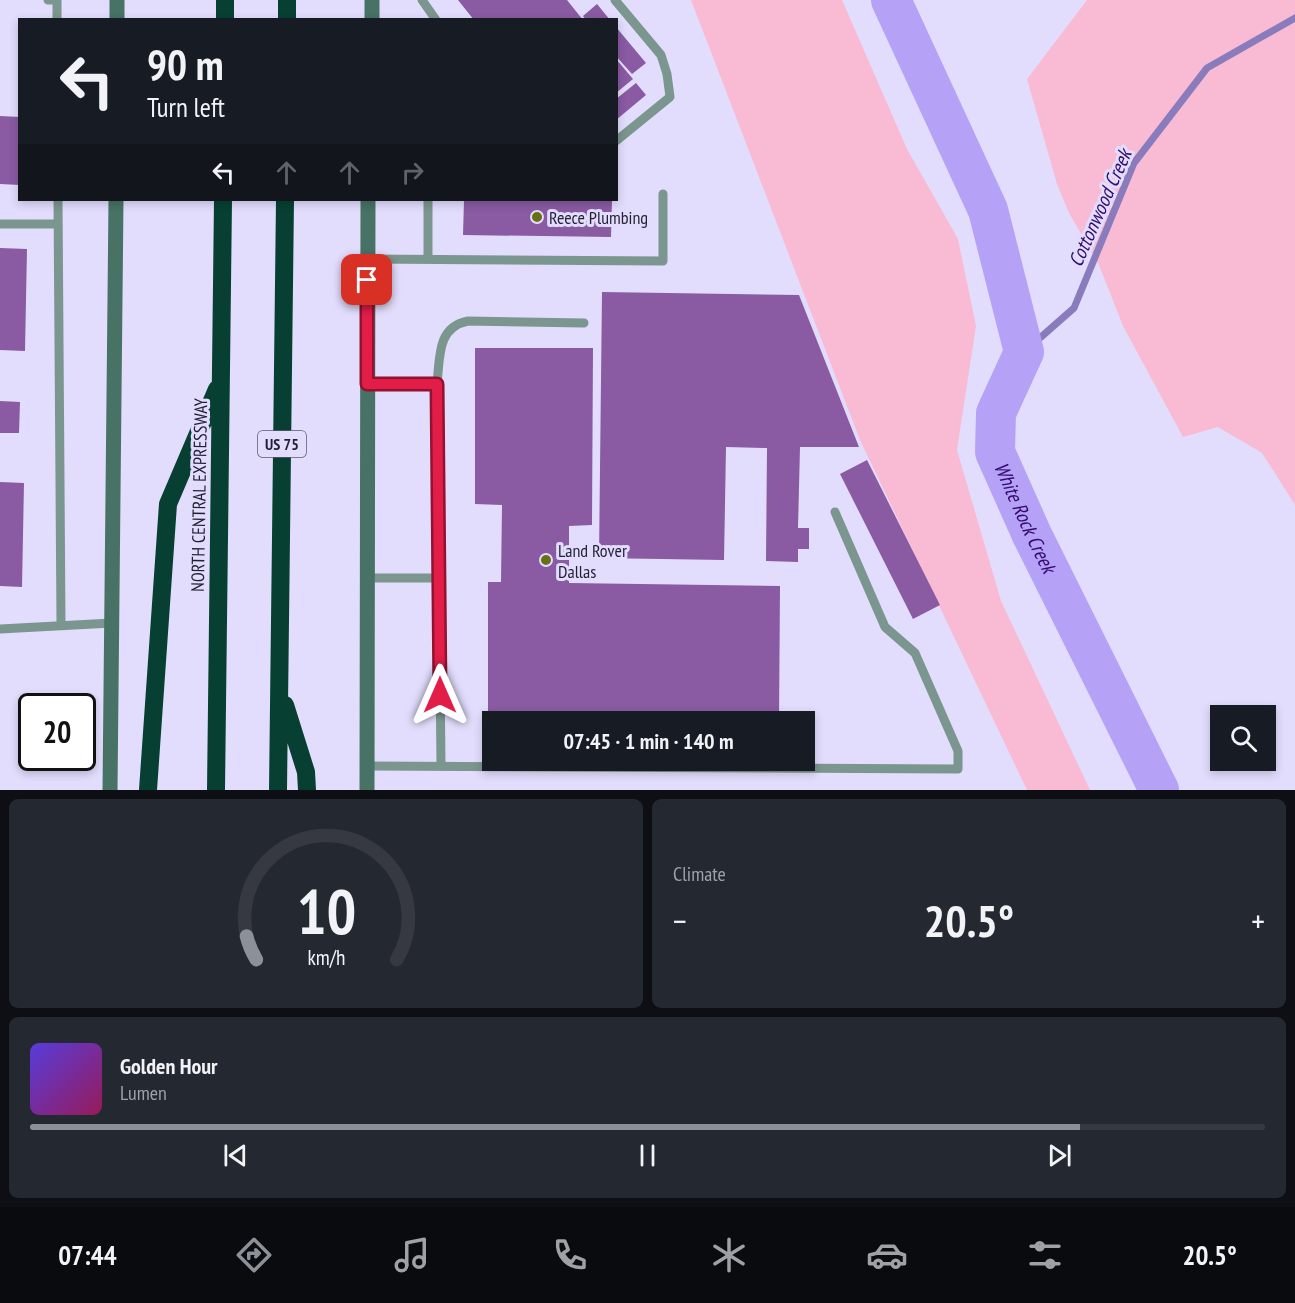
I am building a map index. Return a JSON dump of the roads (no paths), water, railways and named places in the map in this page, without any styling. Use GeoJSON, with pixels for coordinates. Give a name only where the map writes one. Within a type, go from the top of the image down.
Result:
{"type":"FeatureCollection","features":[{"type":"Feature","properties":{"kind":"highway"},"geometry":{"type":"LineString","coordinates":[[225,0],[225,18]]}},
{"type":"Feature","properties":{"kind":"highway"},"geometry":{"type":"LineString","coordinates":[[287,0],[287,18]]}},
{"type":"Feature","properties":{"kind":"highway","name":"NORTH CENTRAL EXPRESSWAY"},"geometry":{"type":"LineString","coordinates":[[216,790],[223,201]]}},
{"type":"Feature","properties":{"kind":"highway","name":"US 75"},"geometry":{"type":"LineString","coordinates":[[278,790],[285,201]]}},
{"type":"Feature","properties":{"kind":"highway"},"geometry":{"type":"LineString","coordinates":[[148,790],[168,504],[221,379]]}},
{"type":"Feature","properties":{"kind":"highway"},"geometry":{"type":"LineString","coordinates":[[280,689],[306,772],[307,790]]}},
{"type":"Feature","properties":{"kind":"main road"},"geometry":{"type":"LineString","coordinates":[[117,0],[117,18]]}},
{"type":"Feature","properties":{"kind":"main road"},"geometry":{"type":"LineString","coordinates":[[372,0],[372,18]]}},
{"type":"Feature","properties":{"kind":"main road"},"geometry":{"type":"LineString","coordinates":[[110,790],[116,201]]}},
{"type":"Feature","properties":{"kind":"main road"},"geometry":{"type":"LineString","coordinates":[[367,790],[368,201]]}},
{"type":"Feature","properties":{"kind":"lane"},"geometry":{"type":"LineString","coordinates":[[48,0],[57,0],[57,18]]}},
{"type":"Feature","properties":{"kind":"lane"},"geometry":{"type":"LineString","coordinates":[[422,0],[435,18]]}},
{"type":"Feature","properties":{"kind":"lane"},"geometry":{"type":"LineString","coordinates":[[615,0],[661,56],[667,74],[670,97],[618,139]]}},
{"type":"Feature","properties":{"kind":"lane"},"geometry":{"type":"LineString","coordinates":[[367,259],[663,261],[663,194]]}},
{"type":"Feature","properties":{"kind":"lane"},"geometry":{"type":"LineString","coordinates":[[58,201],[61,624]]}},
{"type":"Feature","properties":{"kind":"lane"},"geometry":{"type":"LineString","coordinates":[[428,201],[428,259]]}},
{"type":"Feature","properties":{"kind":"lane"},"geometry":{"type":"LineString","coordinates":[[0,224],[58,224]]}},
{"type":"Feature","properties":{"kind":"lane"},"geometry":{"type":"LineString","coordinates":[[441,765],[437,384],[441,349],[447,331],[456,323],[468,321],[585,323]]}},
{"type":"Feature","properties":{"kind":"lane"},"geometry":{"type":"LineString","coordinates":[[367,384],[437,384]]}},
{"type":"Feature","properties":{"kind":"lane"},"geometry":{"type":"LineString","coordinates":[[367,766],[958,769],[958,751],[915,653],[885,627],[835,512]]}},
{"type":"Feature","properties":{"kind":"lane"},"geometry":{"type":"LineString","coordinates":[[366,578],[439,578]]}},
{"type":"Feature","properties":{"kind":"lane"},"geometry":{"type":"LineString","coordinates":[[0,630],[112,622]]}},
{"type":"Feature","properties":{"kind":"waterway","name":"White Rock Creek"},"geometry":{"type":"LineString","coordinates":[[891,0],[988,210],[1024,352],[996,413],[995,452],[1032,535],[1159,790]]}},
{"type":"Feature","properties":{"kind":"waterway","name":"Cottonwood Creek"},"geometry":{"type":"LineString","coordinates":[[1024,352],[1074,308],[1134,163],[1207,68],[1295,18]]}},
{"type":"Feature","properties":{"kind":"place","name":"Reece Plumbing"},"geometry":{"type":"Point","coordinates":[537,217]}},
{"type":"Feature","properties":{"kind":"place","name":"Land Rover Dallas"},"geometry":{"type":"Point","coordinates":[546,560]}}]}
